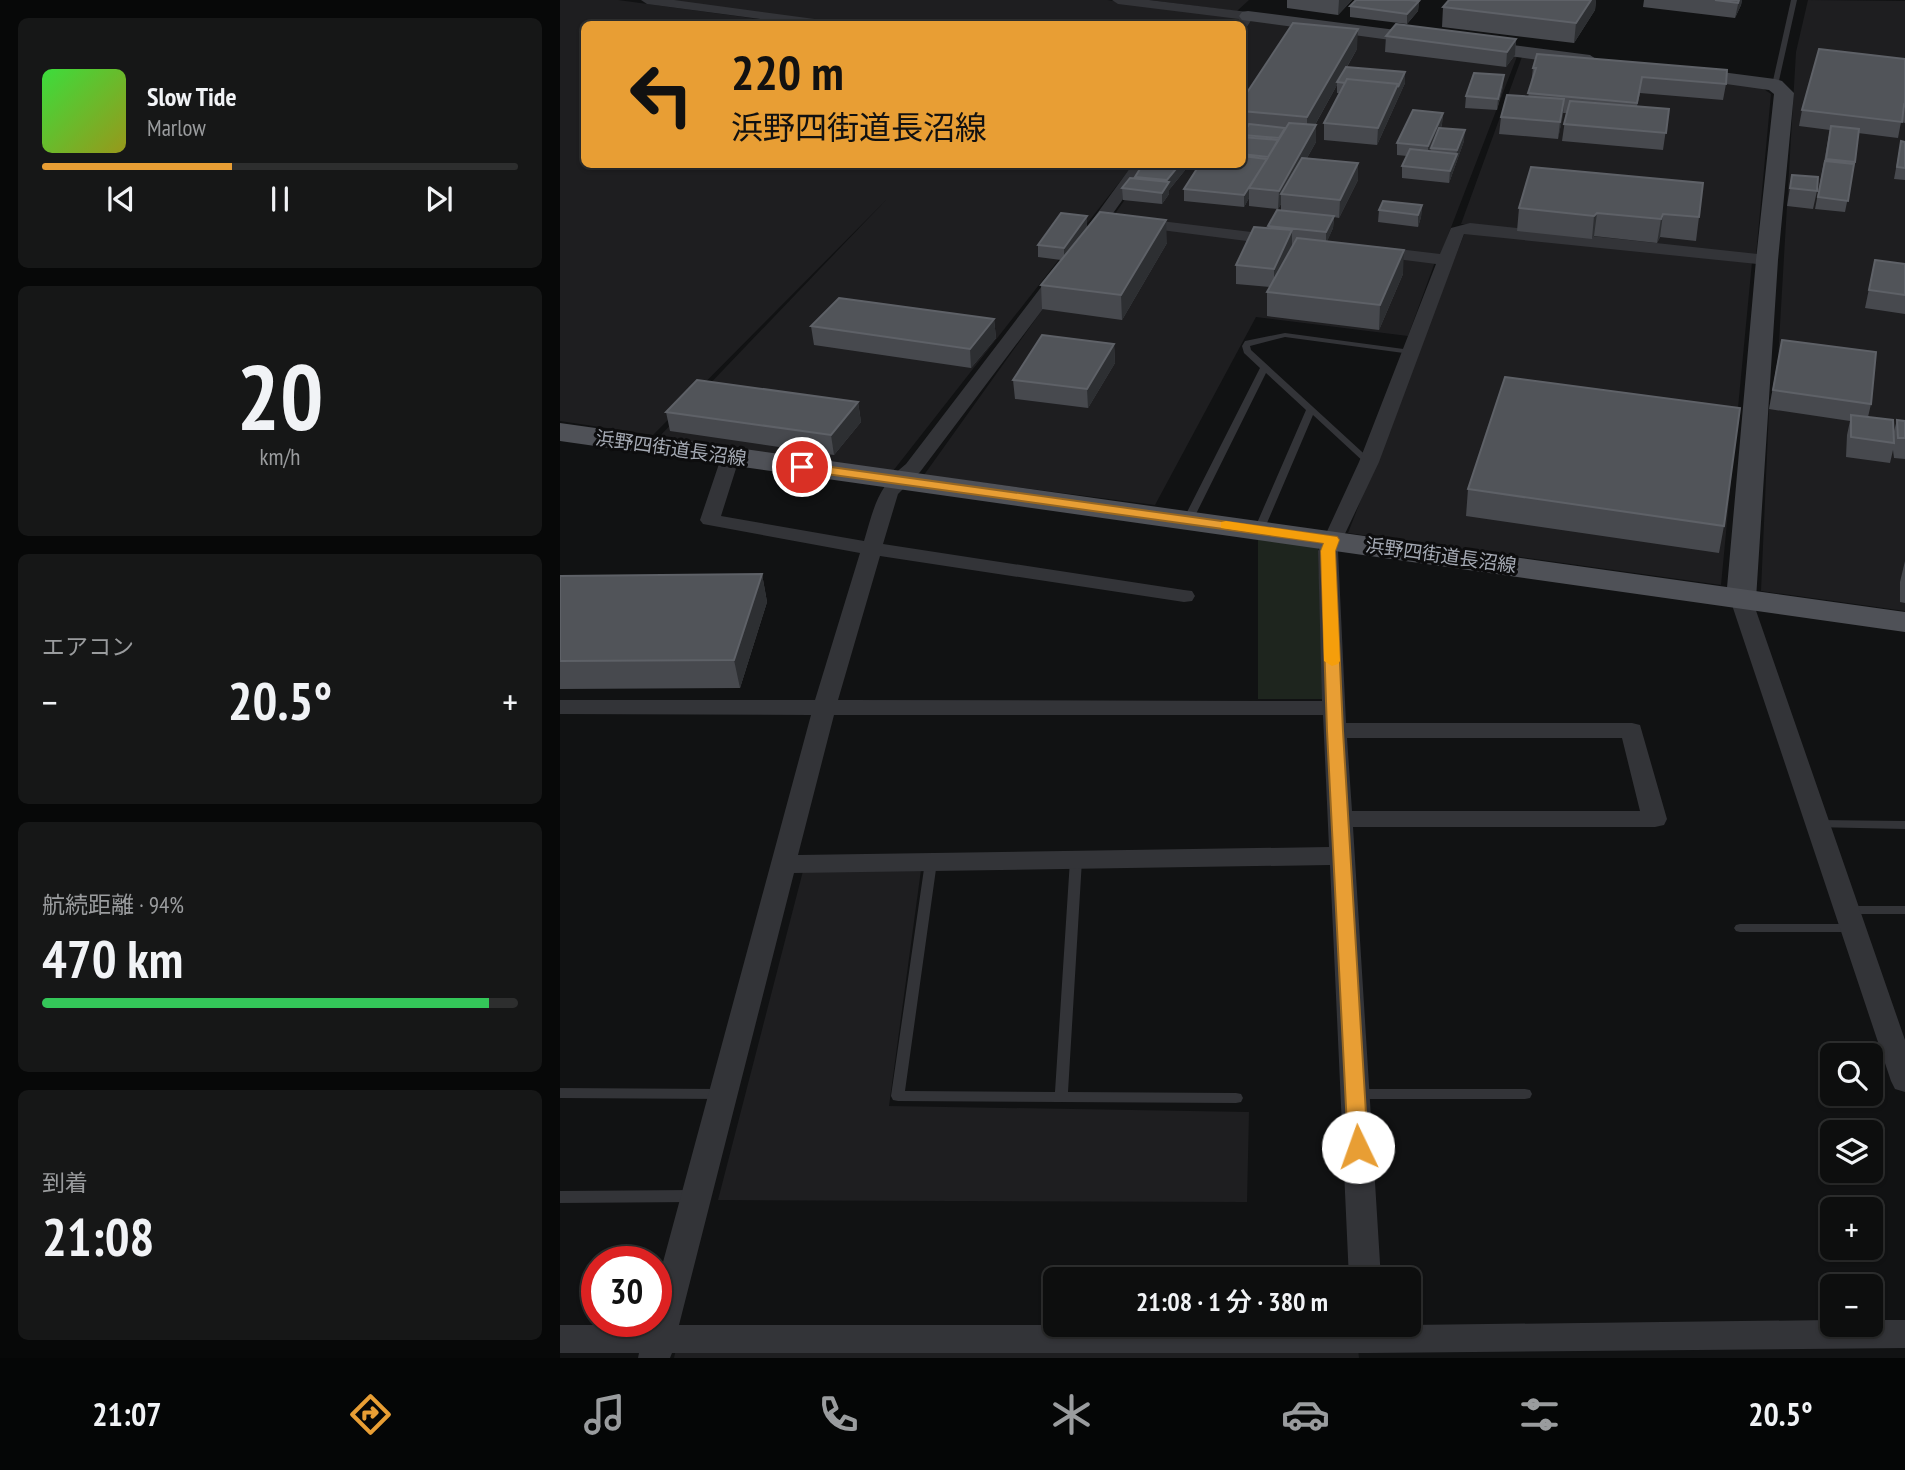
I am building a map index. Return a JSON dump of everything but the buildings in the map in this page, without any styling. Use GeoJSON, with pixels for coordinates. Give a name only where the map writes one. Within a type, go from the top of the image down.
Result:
{"type":"FeatureCollection","features":[{"type":"Feature","properties":{"kind":"main road","name":"浜野四街道長沼線"},"geometry":{"type":"LineString","coordinates":[[560,432],[1905,622]]}},
{"type":"Feature","properties":{"kind":"street"},"geometry":{"type":"LineString","coordinates":[[647,0],[800,21]]}},
{"type":"Feature","properties":{"kind":"street"},"geometry":{"type":"LineString","coordinates":[[1118,0],[1245,20],[1609,63]]}},
{"type":"Feature","properties":{"kind":"street"},"geometry":{"type":"LineString","coordinates":[[1245,20],[1264,0]]}},
{"type":"Feature","properties":{"kind":"street"},"geometry":{"type":"LineString","coordinates":[[1664,70],[1775,85],[1784,93],[1767,260],[1741,599],[1905,1081]]}},
{"type":"Feature","properties":{"kind":"street"},"geometry":{"type":"LineString","coordinates":[[656,1349],[824,708],[888,494],[898,480],[913,468],[1138,168]]}},
{"type":"Feature","properties":{"kind":"street"},"geometry":{"type":"LineString","coordinates":[[1101,219],[1446,260]]}},
{"type":"Feature","properties":{"kind":"street"},"geometry":{"type":"LineString","coordinates":[[1364,1267],[1334,720],[1328,551],[1332,540],[1369,462],[1457,231],[1470,228],[1767,260]]}},
{"type":"Feature","properties":{"kind":"street"},"geometry":{"type":"LineString","coordinates":[[730,456],[710,520],[872,549],[1184,596]]}},
{"type":"Feature","properties":{"kind":"street"},"geometry":{"type":"LineString","coordinates":[[560,707],[824,708],[1632,730],[1655,819],[1340,819]]}},
{"type":"Feature","properties":{"kind":"street"},"geometry":{"type":"LineString","coordinates":[[783,864],[1342,856]]}},
{"type":"Feature","properties":{"kind":"street"},"geometry":{"type":"LineString","coordinates":[[560,1339],[656,1349],[1905,1334]]}},
{"type":"Feature","properties":{"kind":"lane"},"geometry":{"type":"LineString","coordinates":[[1775,85],[1794,0]]}},
{"type":"Feature","properties":{"kind":"lane"},"geometry":{"type":"LineString","coordinates":[[1369,462],[1247,351],[1246,346],[1248,342],[1274,335],[1411,352]]}},
{"type":"Feature","properties":{"kind":"lane"},"geometry":{"type":"LineString","coordinates":[[1188,520],[1265,367]]}},
{"type":"Feature","properties":{"kind":"lane"},"geometry":{"type":"LineString","coordinates":[[1259,530],[1311,409]]}},
{"type":"Feature","properties":{"kind":"lane"},"geometry":{"type":"LineString","coordinates":[[1817,824],[1905,825]]}},
{"type":"Feature","properties":{"kind":"lane"},"geometry":{"type":"LineString","coordinates":[[1061,1097],[1076,860]]}},
{"type":"Feature","properties":{"kind":"lane"},"geometry":{"type":"LineString","coordinates":[[931,862],[898,1096],[1236,1098]]}},
{"type":"Feature","properties":{"kind":"lane"},"geometry":{"type":"LineString","coordinates":[[1740,928],[1850,919],[1905,910]]}},
{"type":"Feature","properties":{"kind":"lane"},"geometry":{"type":"LineString","coordinates":[[560,1093],[723,1094]]}},
{"type":"Feature","properties":{"kind":"lane"},"geometry":{"type":"LineString","coordinates":[[1355,1094],[1525,1094]]}},
{"type":"Feature","properties":{"kind":"lane"},"geometry":{"type":"LineString","coordinates":[[560,1197],[696,1196]]}},
{"type":"Feature","properties":{"kind":"shaded area"},"geometry":{"type":"Polygon","coordinates":[[[560,0],[618,0],[773,21],[581,21],[581,168],[1131,168],[893,471],[658,438],[887,199],[653,435],[560,421],[560,0]]]}},
{"type":"Feature","properties":{"kind":"shaded area"},"geometry":{"type":"Polygon","coordinates":[[[666,0],[1107,0],[1241,17],[1238,21],[818,21],[666,0]]]}},
{"type":"Feature","properties":{"kind":"shaded area"},"geometry":{"type":"Polygon","coordinates":[[[1149,0],[1249,0],[1237,11],[1149,0]]]}},
{"type":"Feature","properties":{"kind":"shaded area"},"geometry":{"type":"Polygon","coordinates":[[[1808,0],[1905,1],[1905,611],[1761,591],[1769,409],[1778,359],[1796,52],[1808,0]]]}},
{"type":"Feature","properties":{"kind":"shaded area"},"geometry":{"type":"Polygon","coordinates":[[[1253,18],[1518,54],[1440,256],[1112,218],[1147,168],[1246,168],[1246,28],[1253,18]]]}},
{"type":"Feature","properties":{"kind":"shaded area"},"geometry":{"type":"Polygon","coordinates":[[[1523,54],[1758,85],[1771,94],[1756,255],[1461,224],[1523,54]]]}},
{"type":"Feature","properties":{"kind":"shaded area"},"geometry":{"type":"Polygon","coordinates":[[[1105,222],[1435,262],[1408,336],[1256,317],[1155,505],[924,475],[1105,222]]]}},
{"type":"Feature","properties":{"kind":"shaded area"},"geometry":{"type":"Polygon","coordinates":[[[1465,232],[1752,262],[1721,585],[1348,533],[1465,232]]]}},
{"type":"Feature","properties":{"kind":"shaded area"},"geometry":{"type":"Polygon","coordinates":[[[1258,537],[1318,546],[1323,699],[1258,699],[1258,537]]]}},
{"type":"Feature","properties":{"kind":"shaded area"},"geometry":{"type":"Polygon","coordinates":[[[921,870],[889,1106],[1249,1112],[1247,1202],[718,1200],[803,871],[921,870]]]}},
{"type":"Feature","properties":{"kind":"shaded area"},"geometry":{"type":"Polygon","coordinates":[[[676,1349],[1358,1349],[1359,1358],[674,1358],[676,1349]]]}},
{"type":"Feature","properties":{"kind":"slow traffic"},"geometry":{"type":"LineString","coordinates":[[1226,525],[1332,540],[1328,551],[1332,661]]}},
{"type":"Feature","properties":{"kind":"route"},"geometry":{"type":"LineString","coordinates":[[802,467],[1332,540],[1328,551],[1335,731],[1358,1147]]}}]}
